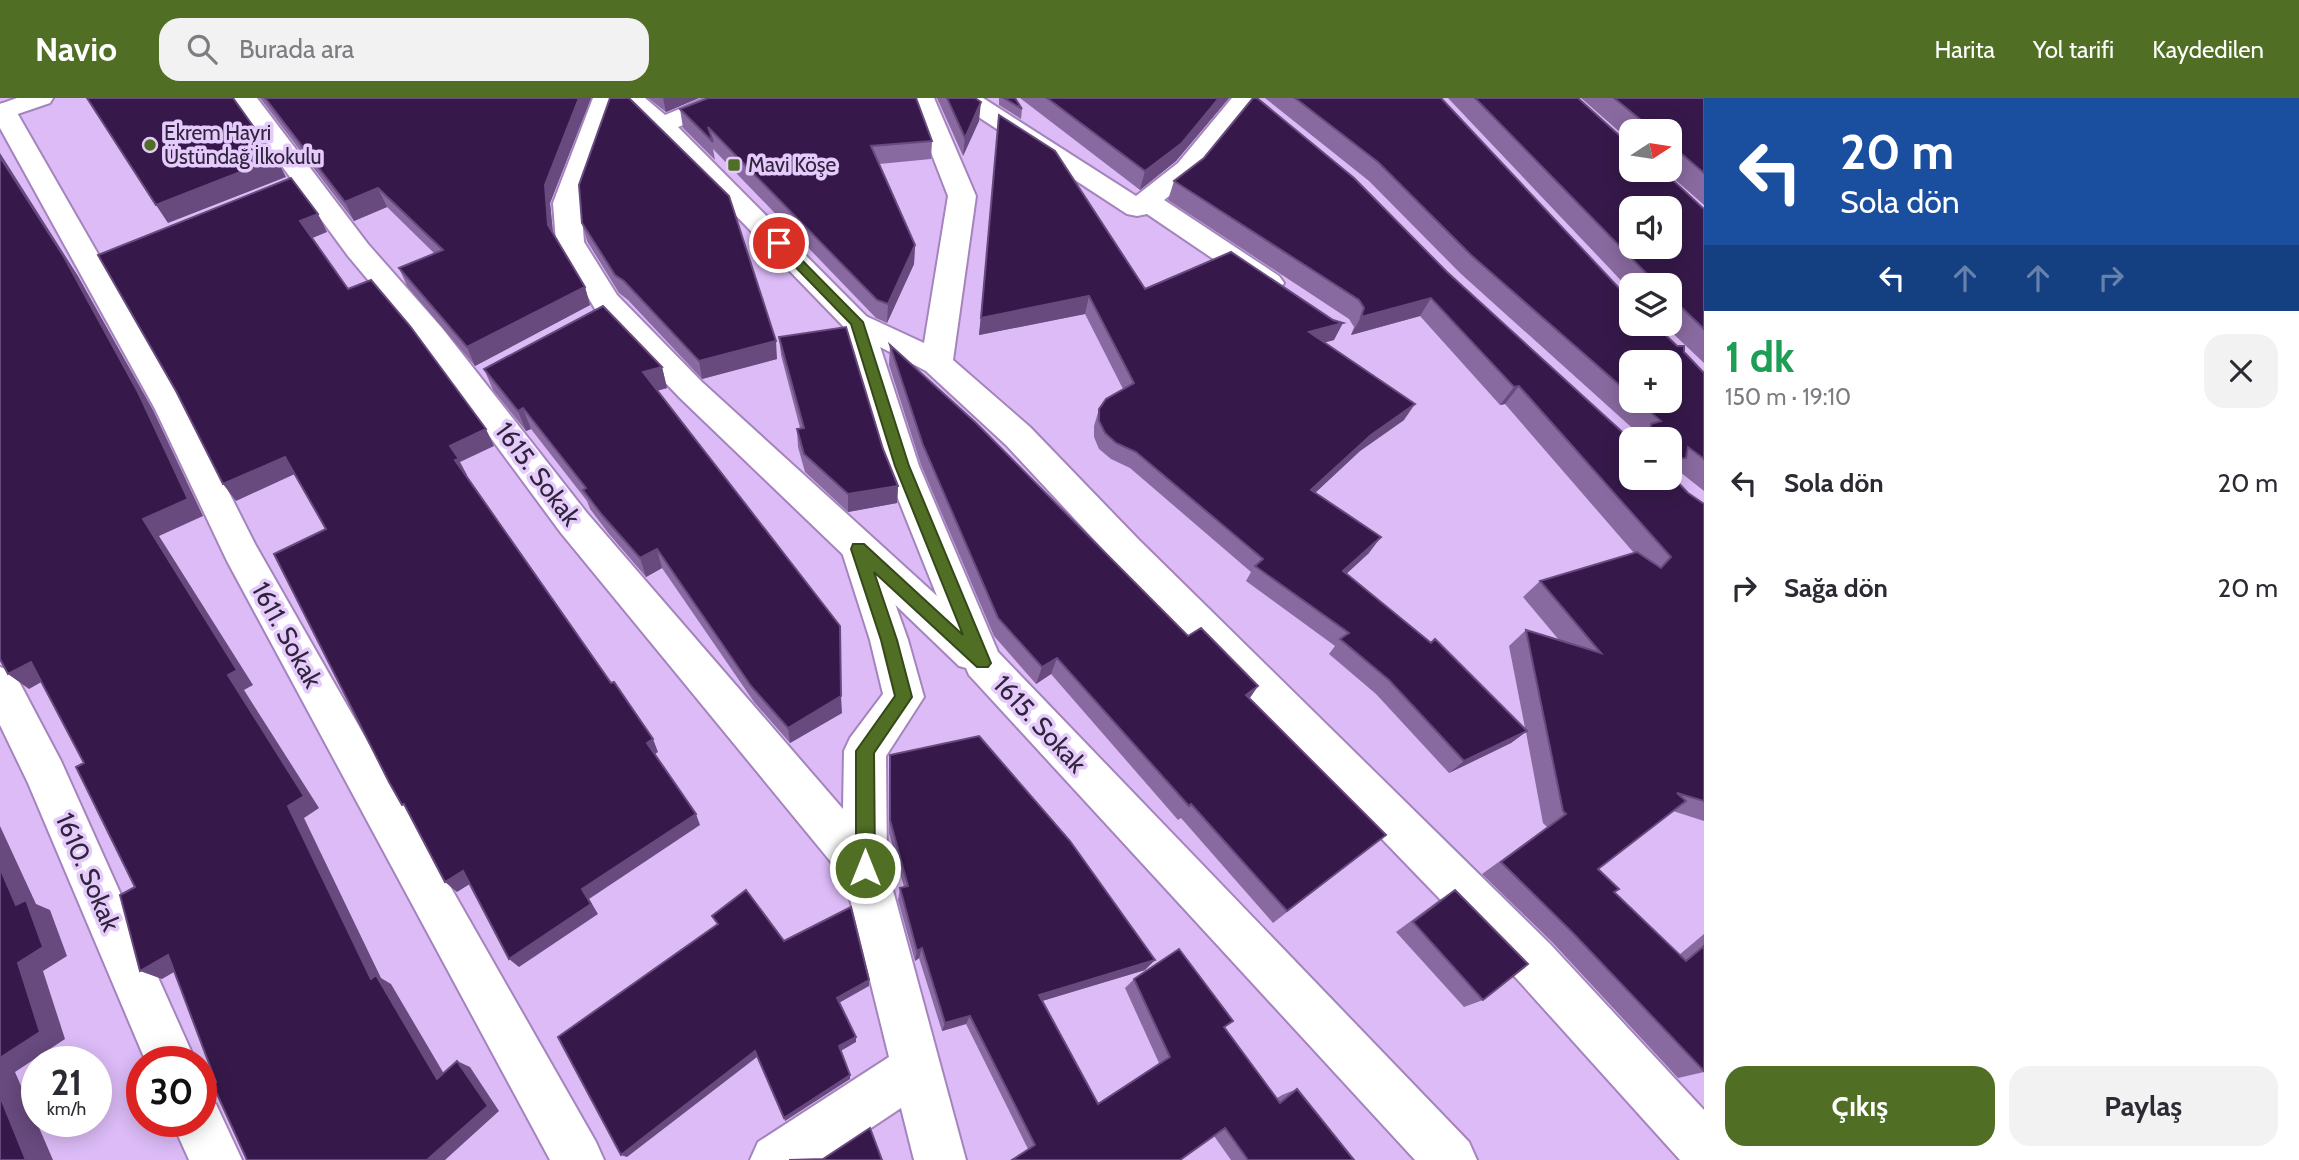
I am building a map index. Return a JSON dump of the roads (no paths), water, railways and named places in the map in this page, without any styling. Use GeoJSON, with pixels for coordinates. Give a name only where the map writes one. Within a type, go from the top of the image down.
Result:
{"type":"FeatureCollection","features":[{"type":"Feature","properties":{"kind":"street"},"geometry":{"type":"LineString","coordinates":[[1,110],[41,98]]}},
{"type":"Feature","properties":{"kind":"street","name":"1615. Sokak"},"geometry":{"type":"LineString","coordinates":[[244,98],[296,185],[482,378],[574,523],[865,868],[940,1160]]}},
{"type":"Feature","properties":{"kind":"street"},"geometry":{"type":"LineString","coordinates":[[605,98],[568,203],[570,242],[606,302],[603,315],[691,390],[983,663]]}},
{"type":"Feature","properties":{"kind":"street","name":"1615. Sokak"},"geometry":{"type":"LineString","coordinates":[[630,98],[662,125],[857,322],[902,466],[983,663],[1451,1160]]}},
{"type":"Feature","properties":{"kind":"street"},"geometry":{"type":"LineString","coordinates":[[662,125],[727,98]]}},
{"type":"Feature","properties":{"kind":"street"},"geometry":{"type":"LineString","coordinates":[[922,98],[962,196],[937,363]]}},
{"type":"Feature","properties":{"kind":"street"},"geometry":{"type":"LineString","coordinates":[[966,98],[1292,298]]}},
{"type":"Feature","properties":{"kind":"street"},"geometry":{"type":"LineString","coordinates":[[1141,204],[1186,169],[1253,103]]}},
{"type":"Feature","properties":{"kind":"street","name":"1611. Sokak"},"geometry":{"type":"LineString","coordinates":[[1,110],[104,262],[240,551],[578,1160]]}},
{"type":"Feature","properties":{"kind":"street"},"geometry":{"type":"LineString","coordinates":[[857,322],[937,363],[1018,436],[1126,550],[1504,932],[1704,1148]]}},
{"type":"Feature","properties":{"kind":"street"},"geometry":{"type":"LineString","coordinates":[[859,549],[889,640],[904,697],[865,751],[865,868]]}},
{"type":"Feature","properties":{"kind":"street","name":"1610. Sokak"},"geometry":{"type":"LineString","coordinates":[[0,684],[46,775],[163,1046]]}},
{"type":"Feature","properties":{"kind":"street"},"geometry":{"type":"LineString","coordinates":[[776,1160],[916,1069]]}},
{"type":"Feature","properties":{"kind":"street"},"geometry":{"type":"LineString","coordinates":[[205,1137],[216,1160]]}},
{"type":"Feature","properties":{"kind":"place","name":"Ekrem Hayri Üstündağ İlkokulu"},"geometry":{"type":"Point","coordinates":[150,145]}},
{"type":"Feature","properties":{"kind":"place","name":"Mavi Köşe"},"geometry":{"type":"Point","coordinates":[734,165]}}]}
